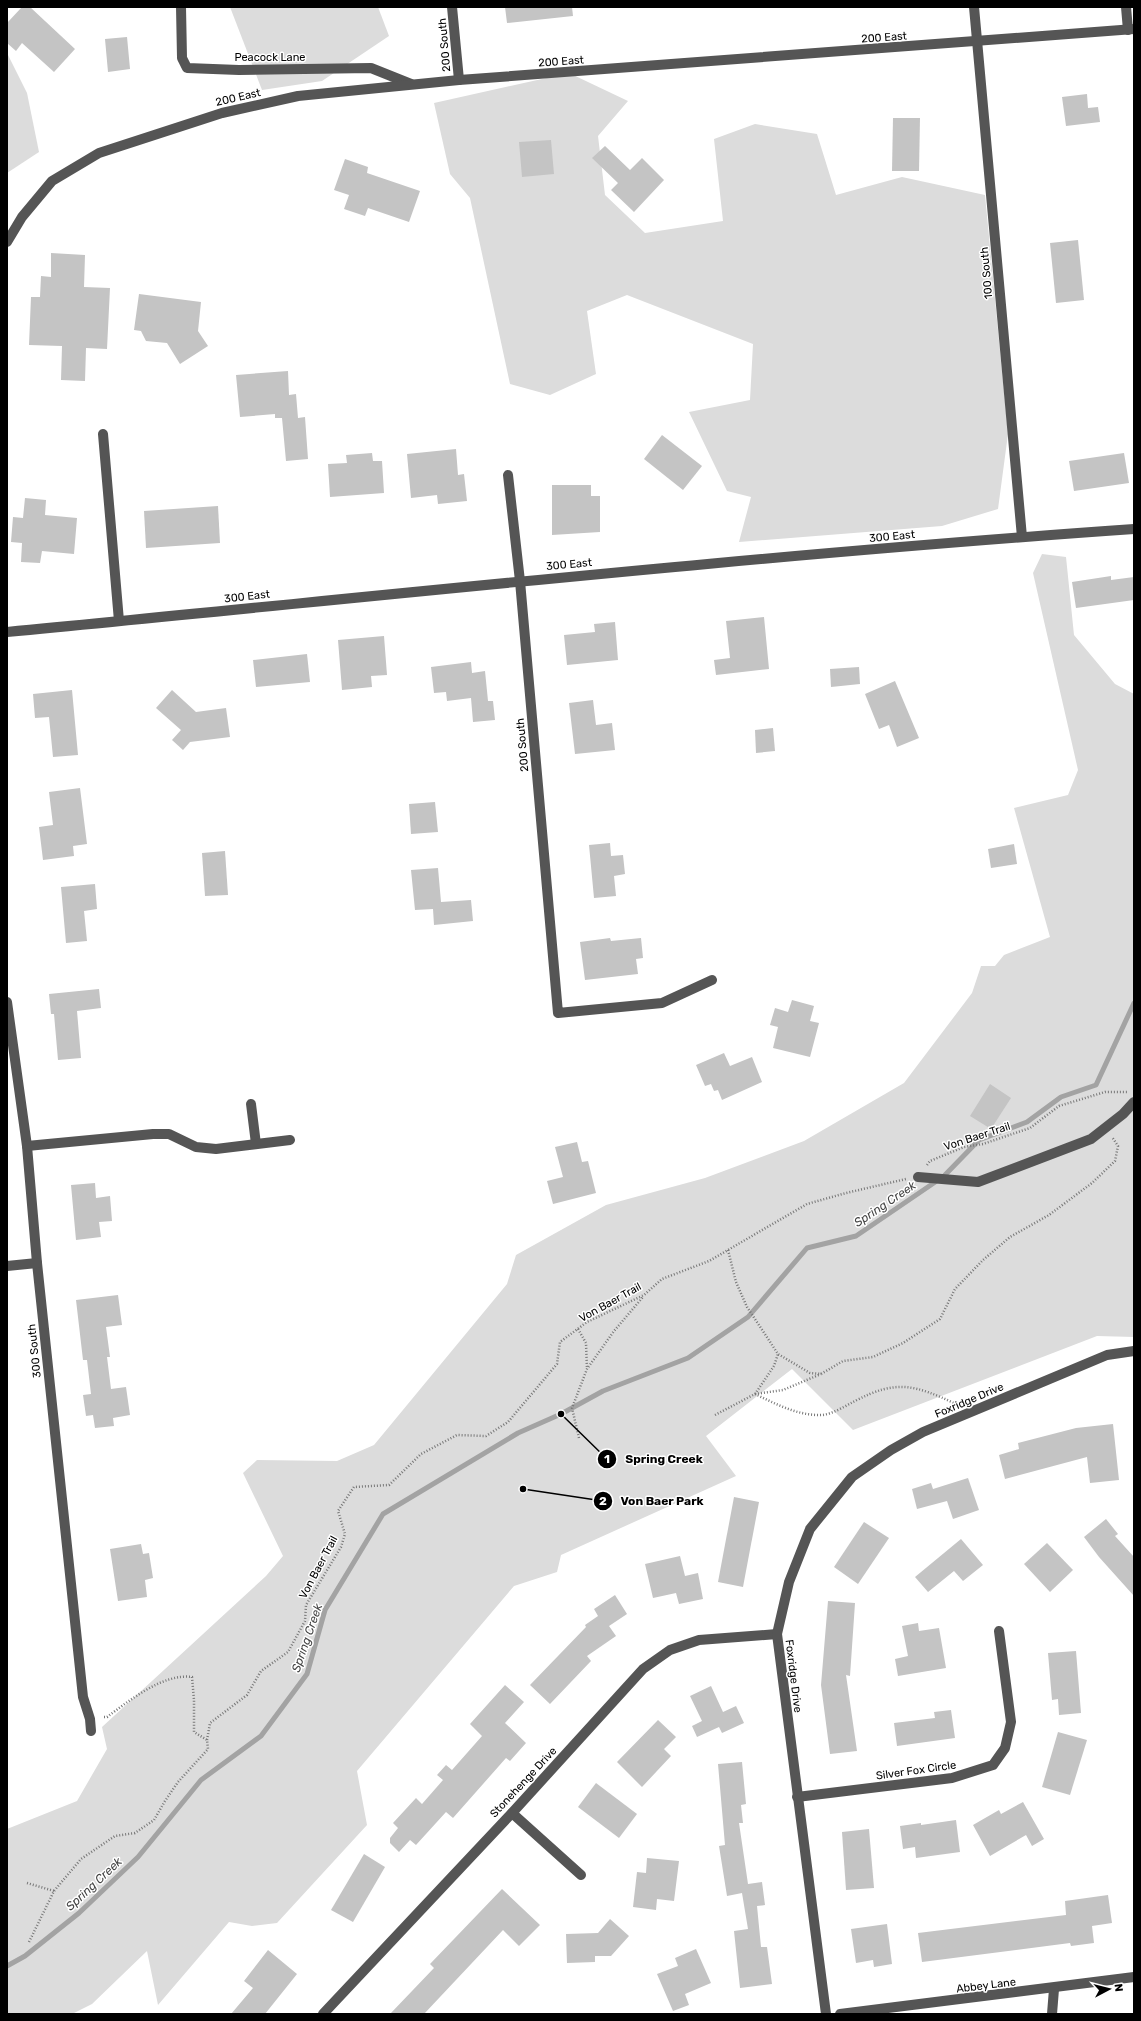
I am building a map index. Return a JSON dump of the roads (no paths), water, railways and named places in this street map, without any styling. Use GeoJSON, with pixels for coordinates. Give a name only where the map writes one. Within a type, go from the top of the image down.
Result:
{"type":"FeatureCollection","features":[{"type":"Feature","properties":{"kind":"street","name":"Peacock Lane"},"geometry":{"type":"LineString","coordinates":[[181,7],[182,58],[187,68],[239,70],[371,68],[412,85]]}},
{"type":"Feature","properties":{"kind":"street","name":"200 South"},"geometry":{"type":"LineString","coordinates":[[452,7],[459,80]]}},
{"type":"Feature","properties":{"kind":"street","name":"100 South"},"geometry":{"type":"LineString","coordinates":[[974,7],[1022,536]]}},
{"type":"Feature","properties":{"kind":"street"},"geometry":{"type":"LineString","coordinates":[[1126,7],[1131,30]]}},
{"type":"Feature","properties":{"kind":"street","name":"200 East"},"geometry":{"type":"LineString","coordinates":[[7,242],[22,217],[52,181],[99,153],[222,113],[298,96],[459,80],[1131,30]]}},
{"type":"Feature","properties":{"kind":"street"},"geometry":{"type":"LineString","coordinates":[[103,434],[118,621]]}},
{"type":"Feature","properties":{"kind":"street","name":"200 South"},"geometry":{"type":"LineString","coordinates":[[508,475],[520,581],[558,1013],[662,1003],[712,980]]}},
{"type":"Feature","properties":{"kind":"street","name":"300 East"},"geometry":{"type":"LineString","coordinates":[[7,632],[520,581],[1022,536],[1134,528]]}},
{"type":"Feature","properties":{"kind":"street","name":"300 South"},"geometry":{"type":"LineString","coordinates":[[7,1002],[27,1146],[37,1263],[83,1697],[90,1719],[91,1731]]}},
{"type":"Feature","properties":{"kind":"street"},"geometry":{"type":"LineString","coordinates":[[918,1177],[978,1182],[1091,1139],[1123,1114],[1134,1102]]}},
{"type":"Feature","properties":{"kind":"street"},"geometry":{"type":"LineString","coordinates":[[251,1104],[256,1144]]}},
{"type":"Feature","properties":{"kind":"street"},"geometry":{"type":"LineString","coordinates":[[27,1146],[161,1134],[169,1134],[196,1147],[216,1149],[290,1140]]}},
{"type":"Feature","properties":{"kind":"street"},"geometry":{"type":"LineString","coordinates":[[7,1266],[37,1263]]}},
{"type":"Feature","properties":{"kind":"street","name":"Foxridge Drive"},"geometry":{"type":"LineString","coordinates":[[826,2014],[777,1634],[789,1582],[810,1529],[852,1477],[891,1450],[923,1432],[1107,1355],[1134,1351]]}},
{"type":"Feature","properties":{"kind":"street","name":"Silver Fox Circle"},"geometry":{"type":"LineString","coordinates":[[798,1797],[952,1778],[993,1765],[1005,1748],[1011,1722],[999,1631]]}},
{"type":"Feature","properties":{"kind":"street","name":"Stonehenge Drive"},"geometry":{"type":"LineString","coordinates":[[323,2014],[512,1813],[643,1669],[670,1650],[699,1640],[777,1634]]}},
{"type":"Feature","properties":{"kind":"street"},"geometry":{"type":"LineString","coordinates":[[512,1813],[581,1875]]}},
{"type":"Feature","properties":{"kind":"street","name":"Abbey Lane"},"geometry":{"type":"LineString","coordinates":[[840,2014],[1054,1989],[1134,1977]]}},
{"type":"Feature","properties":{"kind":"street"},"geometry":{"type":"LineString","coordinates":[[1052,2014],[1054,1989]]}},
{"type":"Feature","properties":{"kind":"waterway","name":"Spring Creek"},"geometry":{"type":"LineString","coordinates":[[7,1966],[25,1956],[79,1913],[138,1857],[201,1780],[261,1736],[307,1674],[325,1610],[383,1514],[518,1433],[561,1414],[603,1391],[688,1358],[748,1317],[807,1248],[856,1236],[944,1176],[979,1140],[1027,1122],[1061,1097],[1096,1085],[1134,1003]]}},
{"type":"Feature","properties":{"kind":"place","name":"Spring Creek"},"geometry":{"type":"Point","coordinates":[561,1414]}},
{"type":"Feature","properties":{"kind":"place","name":"Von Baer Park"},"geometry":{"type":"Point","coordinates":[523,1489]}}]}
